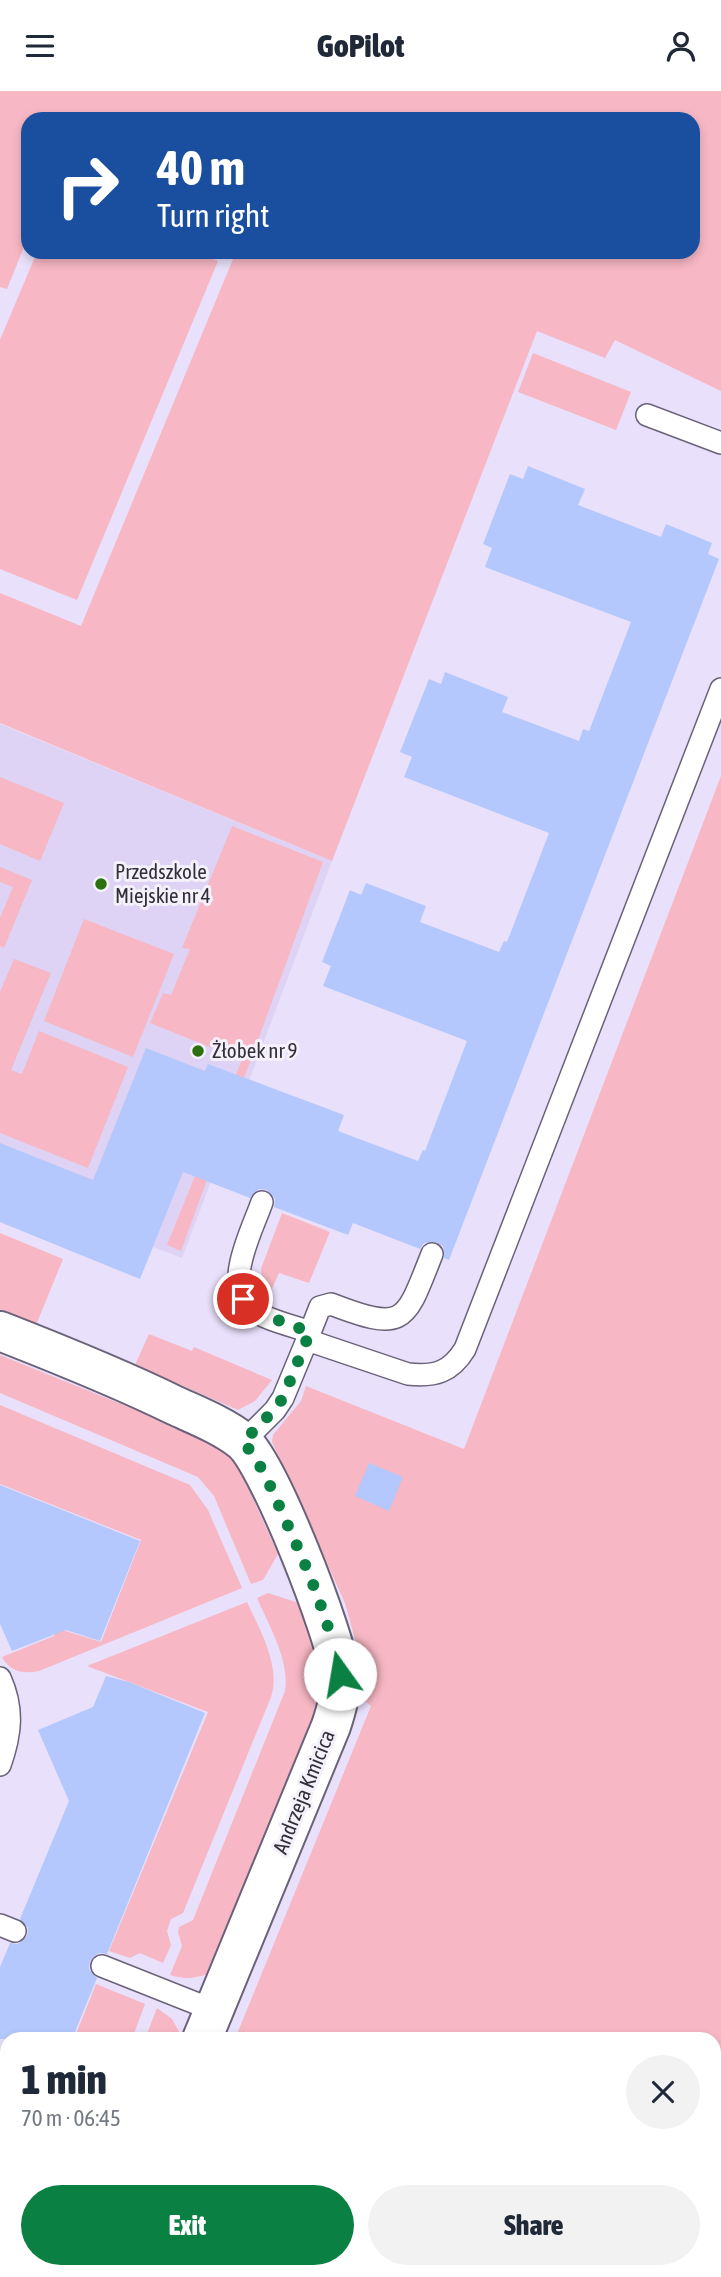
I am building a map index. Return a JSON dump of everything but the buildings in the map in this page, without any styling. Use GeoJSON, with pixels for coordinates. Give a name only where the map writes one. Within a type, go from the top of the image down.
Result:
{"type":"FeatureCollection","features":[{"type":"Feature","properties":{"kind":"street","name":"Andrzeja Kmicica"},"geometry":{"type":"LineString","coordinates":[[0,1331],[162,1399],[218,1426],[243,1442],[262,1468],[324,1613],[340,1674],[340,1700],[208,2024]]}},
{"type":"Feature","properties":{"kind":"lane"},"geometry":{"type":"LineString","coordinates":[[647,415],[721,443]]}},
{"type":"Feature","properties":{"kind":"lane"},"geometry":{"type":"LineString","coordinates":[[262,1202],[239,1267],[238,1284],[243,1299],[253,1311],[308,1336],[408,1374],[424,1376],[440,1372],[456,1363],[464,1349],[721,689]]}},
{"type":"Feature","properties":{"kind":"lane"},"geometry":{"type":"LineString","coordinates":[[243,1442],[283,1398],[320,1307],[331,1304],[369,1318],[384,1320],[400,1316],[411,1305],[432,1254]]}},
{"type":"Feature","properties":{"kind":"lane"},"geometry":{"type":"LineString","coordinates":[[0,1678],[7,1693],[11,1719],[8,1744],[0,1765]]}},
{"type":"Feature","properties":{"kind":"lane"},"geometry":{"type":"LineString","coordinates":[[102,1966],[208,2024]]}},
{"type":"Feature","properties":{"kind":"shaded area"},"geometry":{"type":"Polygon","coordinates":[[[0,91],[721,91],[721,391],[615,340],[605,358],[537,331],[332,861],[0,723],[0,593],[81,626],[233,259],[700,259],[700,112],[21,112],[21,254],[7,289],[0,287],[0,91]]]}},
{"type":"Feature","properties":{"kind":"shaded area"},"geometry":{"type":"Polygon","coordinates":[[[34,259],[218,261],[77,600],[0,569],[0,340],[34,259]]]}},
{"type":"Feature","properties":{"kind":"shaded area"},"geometry":{"type":"Polygon","coordinates":[[[533,353],[631,392],[616,430],[518,392],[533,353]]]}},
{"type":"Feature","properties":{"kind":"shaded area"},"geometry":{"type":"Polygon","coordinates":[[[0,724],[332,861],[182,1258],[153,1247],[140,1279],[0,1222],[0,724]]]}},
{"type":"Feature","properties":{"kind":"shaded area"},"geometry":{"type":"Polygon","coordinates":[[[721,776],[721,2032],[238,2032],[371,1706],[364,1700],[361,1661],[345,1603],[272,1442],[273,1435],[301,1401],[306,1386],[464,1449],[721,776]]]}},
{"type":"Feature","properties":{"kind":"shaded area"},"geometry":{"type":"Polygon","coordinates":[[[0,777],[64,803],[40,861],[0,844],[0,777]]]}},
{"type":"Feature","properties":{"kind":"shaded area"},"geometry":{"type":"Polygon","coordinates":[[[232,826],[323,862],[181,1251],[167,1245],[242,1060],[150,1023],[163,993],[171,995],[190,949],[182,948],[232,826]]]}},
{"type":"Feature","properties":{"kind":"shaded area"},"geometry":{"type":"Polygon","coordinates":[[[0,867],[32,880],[4,948],[0,946],[0,918],[13,887],[0,882],[0,867]]]}},
{"type":"Feature","properties":{"kind":"shaded area"},"geometry":{"type":"Polygon","coordinates":[[[84,919],[174,954],[133,1057],[44,1021],[84,919]]]}},
{"type":"Feature","properties":{"kind":"shaded area"},"geometry":{"type":"Polygon","coordinates":[[[14,959],[51,973],[11,1070],[22,1074],[39,1031],[128,1067],[88,1168],[0,1133],[0,992],[14,959]]]}},
{"type":"Feature","properties":{"kind":"shaded area"},"geometry":{"type":"Polygon","coordinates":[[[282,1213],[330,1232],[309,1283],[279,1273],[271,1291],[264,1287],[261,1269],[282,1213]]]}},
{"type":"Feature","properties":{"kind":"shaded area"},"geometry":{"type":"Polygon","coordinates":[[[0,1233],[63,1259],[36,1325],[0,1311],[0,1233]]]}},
{"type":"Feature","properties":{"kind":"shaded area"},"geometry":{"type":"Polygon","coordinates":[[[149,1334],[192,1351],[194,1347],[272,1380],[255,1401],[238,1410],[135,1365],[149,1334]]]}},
{"type":"Feature","properties":{"kind":"shaded area"},"geometry":{"type":"Polygon","coordinates":[[[0,1355],[198,1435],[217,1445],[236,1461],[278,1554],[263,1580],[251,1584],[214,1496],[198,1477],[0,1393],[0,1355]]]}},
{"type":"Feature","properties":{"kind":"shaded area"},"geometry":{"type":"Polygon","coordinates":[[[0,1405],[190,1485],[208,1510],[242,1588],[39,1671],[22,1672],[9,1666],[2,1657],[54,1636],[56,1628],[101,1642],[141,1540],[0,1484],[0,1405]]]}},
{"type":"Feature","properties":{"kind":"shaded area"},"geometry":{"type":"Polygon","coordinates":[[[268,1593],[299,1603],[321,1669],[322,1683],[316,1713],[209,1974],[190,1978],[175,1977],[170,1975],[182,1946],[179,1927],[193,1920],[285,1691],[282,1655],[257,1598],[268,1593]]]}},
{"type":"Feature","properties":{"kind":"shaded area"},"geometry":{"type":"Polygon","coordinates":[[[247,1602],[268,1648],[273,1673],[271,1697],[183,1913],[171,1919],[167,1931],[171,1945],[163,1963],[140,1953],[130,1958],[109,1951],[208,1712],[87,1666],[247,1602]]]}},
{"type":"Feature","properties":{"kind":"shaded area"},"geometry":{"type":"Polygon","coordinates":[[[96,1984],[145,2004],[135,2032],[77,2032],[96,1984]]]}},
{"type":"Feature","properties":{"kind":"shaded area"},"geometry":{"type":"Polygon","coordinates":[[[157,2008],[172,2019],[179,2032],[148,2032],[157,2008]]]}},
{"type":"Feature","properties":{"kind":"place","name":"Przedszkole Miejskie nr 4"},"geometry":{"type":"Point","coordinates":[101,884]}},
{"type":"Feature","properties":{"kind":"place","name":"Żłobek nr 9"},"geometry":{"type":"Point","coordinates":[198,1051]}},
{"type":"Feature","properties":{"kind":"route"},"geometry":{"type":"LineString","coordinates":[[243,1299],[253,1311],[310,1332],[283,1398],[243,1442],[257,1459],[290,1531],[327,1622],[340,1674]]}}]}
